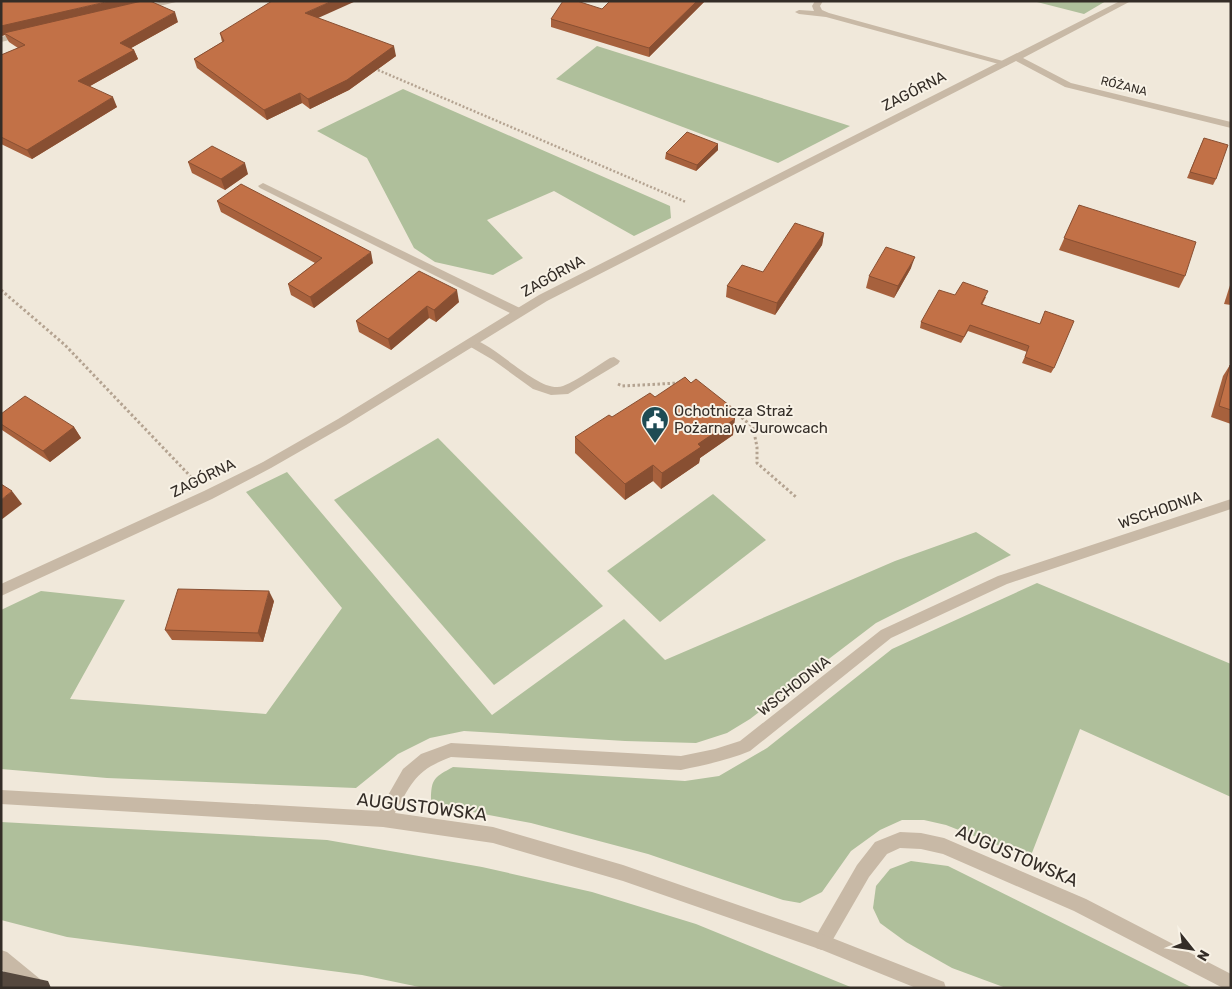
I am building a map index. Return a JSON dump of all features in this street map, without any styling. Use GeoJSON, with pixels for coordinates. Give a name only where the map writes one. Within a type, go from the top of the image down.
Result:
{"type":"FeatureCollection","features":[{"type":"Feature","properties":{"kind":"highway"},"geometry":{"type":"LineString","coordinates":[[1,980],[39,987]]}},
{"type":"Feature","properties":{"kind":"street"},"geometry":{"type":"LineString","coordinates":[[138,9],[176,1]]}},
{"type":"Feature","properties":{"kind":"street"},"geometry":{"type":"LineString","coordinates":[[819,1],[816,6],[818,11],[826,15]]}},
{"type":"Feature","properties":{"kind":"street","name":"ZAGÓRNA"},"geometry":{"type":"LineString","coordinates":[[1,590],[208,495],[267,465],[342,422],[544,298],[1127,1]]}},
{"type":"Feature","properties":{"kind":"street"},"geometry":{"type":"LineString","coordinates":[[799,12],[826,15],[1006,63]]}},
{"type":"Feature","properties":{"kind":"street"},"geometry":{"type":"LineString","coordinates":[[1,40],[36,32]]}},
{"type":"Feature","properties":{"kind":"street","name":"RÓŻANA"},"geometry":{"type":"LineString","coordinates":[[1017,58],[1043,73],[1068,84],[1231,125]]}},
{"type":"Feature","properties":{"kind":"street"},"geometry":{"type":"LineString","coordinates":[[263,186],[520,313]]}},
{"type":"Feature","properties":{"kind":"street"},"geometry":{"type":"LineString","coordinates":[[473,343],[497,357],[537,386],[551,391],[564,390],[614,362]]}},
{"type":"Feature","properties":{"kind":"street","name":"WSCHODNIA"},"geometry":{"type":"LineString","coordinates":[[383,819],[408,774],[426,759],[451,750],[681,763],[715,756],[745,746],[886,634],[1003,580],[1231,504]]}},
{"type":"Feature","properties":{"kind":"street","name":"AUGUSTOWSKA"},"geometry":{"type":"LineString","coordinates":[[1,797],[383,819],[492,835],[623,873],[822,942],[938,988]]}},
{"type":"Feature","properties":{"kind":"street","name":"AUGUSTOWSKA"},"geometry":{"type":"LineString","coordinates":[[822,942],[863,871],[881,848],[900,840],[921,841],[944,846],[1080,905],[1231,983]]}},
{"type":"Feature","properties":{"kind":"street"},"geometry":{"type":"LineString","coordinates":[[1,958],[39,987]]}},
{"type":"Feature","properties":{"kind":"path"},"geometry":{"type":"LineString","coordinates":[[378,70],[686,202],[705,215]]}},
{"type":"Feature","properties":{"kind":"path"},"geometry":{"type":"LineString","coordinates":[[1,290],[65,345],[208,495]]}},
{"type":"Feature","properties":{"kind":"path"},"geometry":{"type":"LineString","coordinates":[[596,372],[622,386],[686,383]]}},
{"type":"Feature","properties":{"kind":"path"},"geometry":{"type":"LineString","coordinates":[[728,407],[753,428],[757,447],[757,463],[796,497]]}},
{"type":"Feature","properties":{"kind":"green space"},"geometry":{"type":"Polygon","coordinates":[[[1033,1],[1106,1],[1084,14],[1033,1]]]}},
{"type":"Feature","properties":{"kind":"green space"},"geometry":{"type":"Polygon","coordinates":[[[597,46],[850,126],[778,163],[556,79],[597,46]]]}},
{"type":"Feature","properties":{"kind":"green space"},"geometry":{"type":"Polygon","coordinates":[[[403,89],[670,206],[671,218],[634,236],[554,191],[487,220],[523,258],[493,275],[435,262],[414,248],[367,158],[317,131],[403,89]]]}},
{"type":"Feature","properties":{"kind":"green space"},"geometry":{"type":"Polygon","coordinates":[[[438,438],[603,606],[494,685],[334,500],[438,438]]]}},
{"type":"Feature","properties":{"kind":"green space"},"geometry":{"type":"Polygon","coordinates":[[[287,472],[492,715],[624,619],[665,660],[895,561],[976,532],[1011,555],[876,623],[750,719],[727,733],[696,743],[625,741],[464,731],[430,738],[398,754],[356,788],[107,778],[1,769],[1,610],[41,591],[125,600],[70,699],[266,714],[342,608],[246,492],[287,472]]]}},
{"type":"Feature","properties":{"kind":"green space"},"geometry":{"type":"Polygon","coordinates":[[[713,494],[766,540],[660,622],[607,571],[713,494]]]}},
{"type":"Feature","properties":{"kind":"green space"},"geometry":{"type":"Polygon","coordinates":[[[1037,583],[1231,664],[1231,797],[1080,729],[1030,858],[946,825],[924,820],[902,820],[880,830],[851,851],[822,892],[800,903],[783,900],[648,854],[531,823],[441,806],[431,800],[435,779],[453,767],[685,781],[719,776],[767,748],[892,649],[1037,583]]]}},
{"type":"Feature","properties":{"kind":"green space"},"geometry":{"type":"Polygon","coordinates":[[[1,822],[327,840],[482,867],[592,892],[696,924],[853,988],[424,988],[362,975],[67,937],[1,920],[1,822]]]}},
{"type":"Feature","properties":{"kind":"green space"},"geometry":{"type":"Polygon","coordinates":[[[911,861],[948,866],[1193,988],[1006,988],[952,968],[906,942],[880,923],[873,908],[876,886],[890,869],[911,861]]]}},
{"type":"Feature","properties":{"kind":"building"},"geometry":{"type":"Polygon","coordinates":[[[1,1],[110,1],[1,26],[1,1]]]}},
{"type":"Feature","properties":{"kind":"building"},"geometry":{"type":"Polygon","coordinates":[[[142,1],[150,1],[175,12],[120,43],[134,50],[78,81],[113,97],[27,150],[1,137],[1,55],[25,45],[4,33],[142,1]]]}},
{"type":"Feature","properties":{"kind":"building"},"geometry":{"type":"Polygon","coordinates":[[[272,1],[332,1],[305,13],[394,46],[347,80],[308,99],[300,93],[264,110],[194,59],[224,41],[220,33],[272,1]]]}},
{"type":"Feature","properties":{"kind":"building"},"geometry":{"type":"Polygon","coordinates":[[[563,1],[577,1],[602,9],[610,1],[697,1],[649,48],[551,19],[563,1]]]}},
{"type":"Feature","properties":{"kind":"building"},"geometry":{"type":"Polygon","coordinates":[[[687,132],[718,144],[697,165],[666,153],[687,132]]]}},
{"type":"Feature","properties":{"kind":"building"},"geometry":{"type":"Polygon","coordinates":[[[1204,138],[1228,145],[1216,179],[1190,172],[1204,138]]]}},
{"type":"Feature","properties":{"kind":"building"},"geometry":{"type":"Polygon","coordinates":[[[212,146],[245,163],[221,179],[188,162],[212,146]]]}},
{"type":"Feature","properties":{"kind":"building"},"geometry":{"type":"Polygon","coordinates":[[[241,184],[371,252],[310,297],[288,284],[322,258],[217,201],[241,184]]]}},
{"type":"Feature","properties":{"kind":"building"},"geometry":{"type":"Polygon","coordinates":[[[1079,205],[1196,242],[1185,276],[1064,238],[1079,205]]]}},
{"type":"Feature","properties":{"kind":"building"},"geometry":{"type":"Polygon","coordinates":[[[795,223],[824,233],[777,303],[727,286],[742,265],[763,272],[795,223]]]}},
{"type":"Feature","properties":{"kind":"building"},"geometry":{"type":"Polygon","coordinates":[[[886,247],[915,257],[898,286],[869,276],[886,247]]]}},
{"type":"Feature","properties":{"kind":"building"},"geometry":{"type":"Polygon","coordinates":[[[419,271],[457,290],[434,310],[427,306],[388,339],[356,321],[419,271]]]}},
{"type":"Feature","properties":{"kind":"building"},"geometry":{"type":"Polygon","coordinates":[[[963,282],[988,291],[981,304],[1040,324],[1045,311],[1074,321],[1054,368],[1025,357],[1029,346],[970,325],[964,337],[921,322],[939,290],[955,295],[963,282]]]}},
{"type":"Feature","properties":{"kind":"building"},"geometry":{"type":"Polygon","coordinates":[[[1231,365],[1231,410],[1219,406],[1231,365]]]}},
{"type":"Feature","properties":{"kind":"building","name":"Ochotnicza Straż Pożarna w Jurowcach"},"geometry":{"type":"Polygon","coordinates":[[[685,377],[691,383],[696,379],[734,409],[728,413],[735,419],[698,444],[701,447],[662,473],[653,465],[625,484],[575,437],[609,415],[612,417],[650,393],[655,397],[685,377]]]}},
{"type":"Feature","properties":{"kind":"building"},"geometry":{"type":"Polygon","coordinates":[[[25,396],[74,427],[43,451],[1,424],[1,414],[25,396]]]}},
{"type":"Feature","properties":{"kind":"building"},"geometry":{"type":"Polygon","coordinates":[[[1,484],[12,491],[1,500],[1,484]]]}},
{"type":"Feature","properties":{"kind":"building"},"geometry":{"type":"Polygon","coordinates":[[[178,589],[269,591],[258,633],[165,630],[178,589]]]}},
{"type":"Feature","properties":{"kind":"place","name":"Ochotnicza Straż Pożarna w Jurowcach"},"geometry":{"type":"Point","coordinates":[655,444]}}]}
